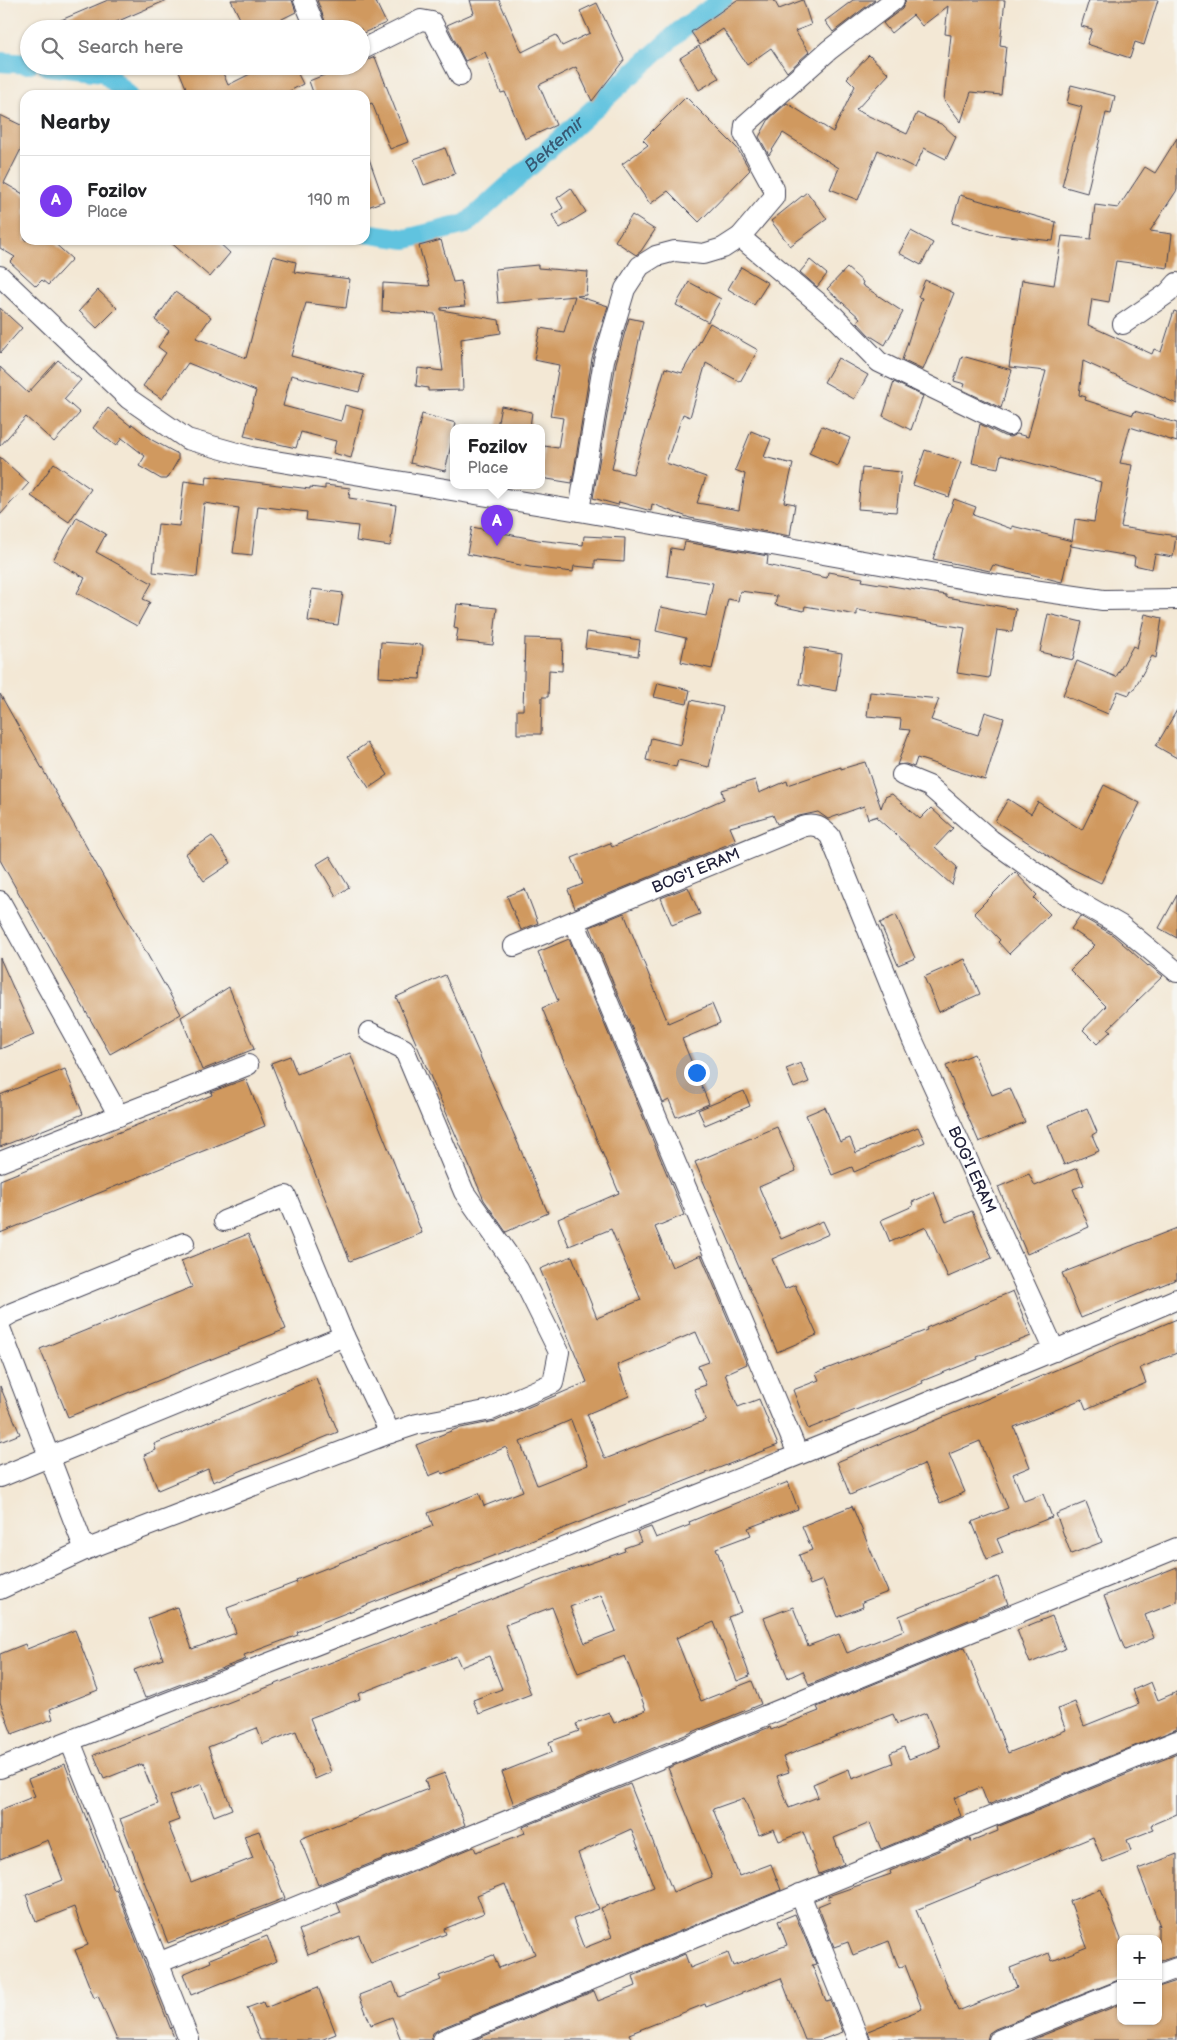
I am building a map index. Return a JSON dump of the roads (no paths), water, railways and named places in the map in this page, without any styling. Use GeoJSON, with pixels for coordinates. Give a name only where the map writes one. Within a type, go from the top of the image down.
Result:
{"type":"FeatureCollection","features":[{"type":"Feature","properties":{"kind":"street"},"geometry":{"type":"LineString","coordinates":[[304,0],[312,20]]}},
{"type":"Feature","properties":{"kind":"street"},"geometry":{"type":"LineString","coordinates":[[579,511],[604,360],[625,289],[640,266],[656,256],[675,251],[703,254],[723,248],[740,237],[774,197],[774,189],[770,180],[744,134],[745,125],[828,50],[894,0]]}},
{"type":"Feature","properties":{"kind":"street"},"geometry":{"type":"LineString","coordinates":[[370,46],[421,20],[432,22],[460,76]]}},
{"type":"Feature","properties":{"kind":"street"},"geometry":{"type":"LineString","coordinates":[[740,237],[834,316],[879,362],[1009,425]]}},
{"type":"Feature","properties":{"kind":"street"},"geometry":{"type":"LineString","coordinates":[[0,276],[129,399],[187,439],[251,456],[579,511],[1005,586],[1103,600],[1177,599]]}},
{"type":"Feature","properties":{"kind":"street"},"geometry":{"type":"LineString","coordinates":[[1122,324],[1168,293],[1177,283]]}},
{"type":"Feature","properties":{"kind":"street"},"geometry":{"type":"LineString","coordinates":[[902,775],[929,786],[991,840],[1069,896],[1120,925],[1177,972]]}},
{"type":"Feature","properties":{"kind":"street","name":"BOG'I ERAM"},"geometry":{"type":"LineString","coordinates":[[514,946],[802,827],[811,825],[820,827],[830,836],[913,1041],[1055,1351]]}},
{"type":"Feature","properties":{"kind":"street"},"geometry":{"type":"LineString","coordinates":[[3,914],[118,1116]]}},
{"type":"Feature","properties":{"kind":"street"},"geometry":{"type":"LineString","coordinates":[[574,921],[798,1454]]}},
{"type":"Feature","properties":{"kind":"street"},"geometry":{"type":"LineString","coordinates":[[0,1589],[85,1550],[390,1434],[417,1424],[491,1410],[553,1383],[558,1352],[518,1269],[464,1192],[404,1048],[369,1032]]}},
{"type":"Feature","properties":{"kind":"street"},"geometry":{"type":"LineString","coordinates":[[0,1162],[248,1065]]}},
{"type":"Feature","properties":{"kind":"street"},"geometry":{"type":"LineString","coordinates":[[224,1221],[286,1196],[344,1336],[390,1434]]}},
{"type":"Feature","properties":{"kind":"street"},"geometry":{"type":"LineString","coordinates":[[0,1320],[12,1312],[184,1243]]}},
{"type":"Feature","properties":{"kind":"street"},"geometry":{"type":"LineString","coordinates":[[0,1768],[798,1454],[1055,1351],[1177,1299]]}},
{"type":"Feature","properties":{"kind":"street"},"geometry":{"type":"LineString","coordinates":[[0,1328],[51,1456],[85,1550]]}},
{"type":"Feature","properties":{"kind":"street"},"geometry":{"type":"LineString","coordinates":[[0,1478],[344,1336]]}},
{"type":"Feature","properties":{"kind":"street"},"geometry":{"type":"LineString","coordinates":[[158,1964],[1177,1548]]}},
{"type":"Feature","properties":{"kind":"street"},"geometry":{"type":"LineString","coordinates":[[70,1741],[189,2040]]}},
{"type":"Feature","properties":{"kind":"street"},"geometry":{"type":"LineString","coordinates":[[443,2040],[1177,1741]]}},
{"type":"Feature","properties":{"kind":"street"},"geometry":{"type":"LineString","coordinates":[[800,1894],[858,2040]]}},
{"type":"Feature","properties":{"kind":"street"},"geometry":{"type":"LineString","coordinates":[[1162,1974],[1177,1968]]}},
{"type":"Feature","properties":{"kind":"street"},"geometry":{"type":"LineString","coordinates":[[999,2040],[1117,1992]]}},
{"type":"Feature","properties":{"kind":"waterway","name":"Bektemir"},"geometry":{"type":"LineString","coordinates":[[370,234],[406,239],[466,224],[683,28],[723,0]]}},
{"type":"Feature","properties":{"kind":"waterway","name":"Bektemir"},"geometry":{"type":"LineString","coordinates":[[0,62],[20,63]]}},
{"type":"Feature","properties":{"kind":"waterway","name":"Bektemir"},"geometry":{"type":"LineString","coordinates":[[107,75],[123,90]]}},
{"type":"Feature","properties":{"kind":"place","name":"Fozilov"},"geometry":{"type":"Point","coordinates":[497,546]}}]}
